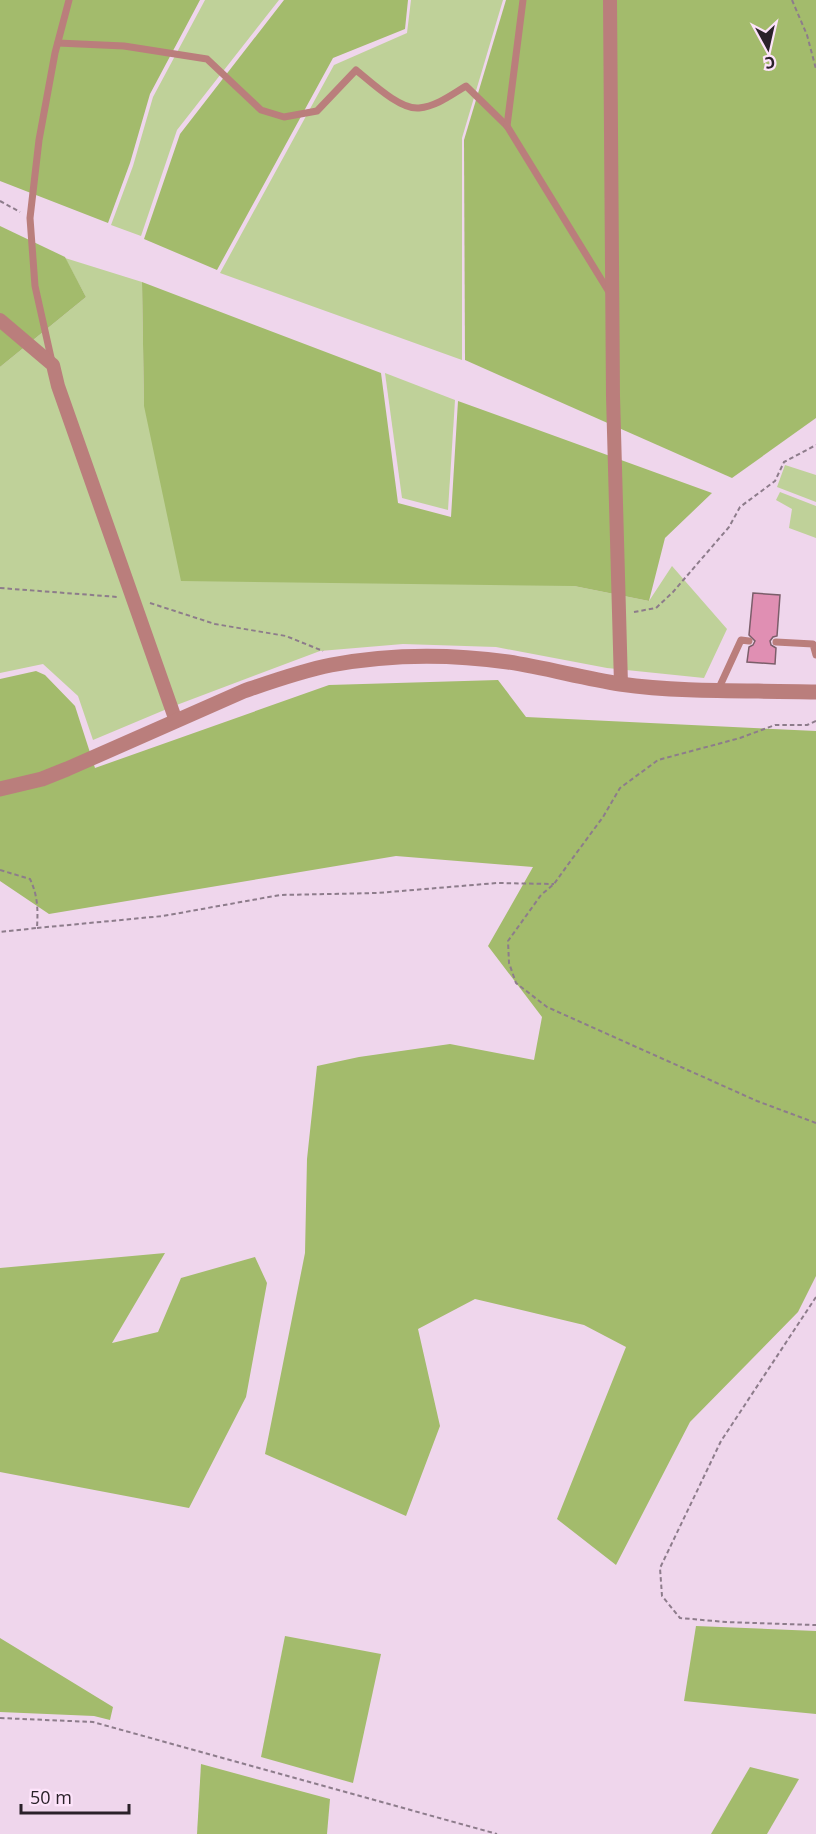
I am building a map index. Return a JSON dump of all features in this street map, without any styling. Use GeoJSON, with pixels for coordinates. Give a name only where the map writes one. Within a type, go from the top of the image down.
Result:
{"type":"FeatureCollection","features":[{"type":"Feature","properties":{"kind":"street"},"geometry":{"type":"LineString","coordinates":[[610,0],[612,297],[621,684]]}},
{"type":"Feature","properties":{"kind":"street"},"geometry":{"type":"LineString","coordinates":[[0,320],[53,365],[58,386],[176,721]]}},
{"type":"Feature","properties":{"kind":"street"},"geometry":{"type":"LineString","coordinates":[[0,789],[42,779],[244,691],[301,672],[350,662],[419,657],[468,657],[509,662],[621,684],[717,690],[816,692]]}},
{"type":"Feature","properties":{"kind":"lane"},"geometry":{"type":"LineString","coordinates":[[53,365],[35,286],[30,218],[39,140],[69,0]]}},
{"type":"Feature","properties":{"kind":"lane"},"geometry":{"type":"LineString","coordinates":[[507,126],[523,0]]}},
{"type":"Feature","properties":{"kind":"lane"},"geometry":{"type":"LineString","coordinates":[[58,43],[124,46],[207,59],[261,110],[284,117],[317,111],[356,70],[394,100],[417,108],[437,103],[466,86],[507,126],[612,297]]}},
{"type":"Feature","properties":{"kind":"lane"},"geometry":{"type":"LineString","coordinates":[[717,690],[741,640],[749,641]]}},
{"type":"Feature","properties":{"kind":"lane"},"geometry":{"type":"LineString","coordinates":[[776,642],[813,644],[816,655]]}},
{"type":"Feature","properties":{"kind":"path"},"geometry":{"type":"LineString","coordinates":[[792,0],[807,35],[816,69]]}},
{"type":"Feature","properties":{"kind":"path"},"geometry":{"type":"LineString","coordinates":[[0,201],[30,218]]}},
{"type":"Feature","properties":{"kind":"path"},"geometry":{"type":"LineString","coordinates":[[619,613],[656,608],[673,592],[729,526],[740,507],[775,480],[784,462],[816,445]]}},
{"type":"Feature","properties":{"kind":"path"},"geometry":{"type":"LineString","coordinates":[[0,588],[133,598],[215,624],[286,636],[350,662]]}},
{"type":"Feature","properties":{"kind":"path"},"geometry":{"type":"LineString","coordinates":[[816,721],[807,725],[775,725],[740,738],[658,759],[620,788],[603,817],[555,884],[541,895],[508,941],[509,963],[516,983],[547,1007],[757,1101],[816,1123]]}},
{"type":"Feature","properties":{"kind":"path"},"geometry":{"type":"LineString","coordinates":[[0,870],[30,879],[37,897],[37,928]]}},
{"type":"Feature","properties":{"kind":"path"},"geometry":{"type":"LineString","coordinates":[[0,933],[164,916],[280,895],[378,893],[497,883],[555,884]]}},
{"type":"Feature","properties":{"kind":"path"},"geometry":{"type":"LineString","coordinates":[[816,1297],[721,1441],[660,1568],[662,1596],[680,1618],[816,1625]]}},
{"type":"Feature","properties":{"kind":"path"},"geometry":{"type":"LineString","coordinates":[[0,1718],[93,1722],[497,1834]]}},
{"type":"Feature","properties":{"kind":"green space"},"geometry":{"type":"Polygon","coordinates":[[[0,0],[200,0],[150,94],[130,163],[108,223],[0,181],[0,0]]]}},
{"type":"Feature","properties":{"kind":"green space"},"geometry":{"type":"Polygon","coordinates":[[[205,0],[279,0],[177,130],[141,236],[111,225],[133,166],[153,97],[205,0]]]}},
{"type":"Feature","properties":{"kind":"green space"},"geometry":{"type":"Polygon","coordinates":[[[284,0],[408,0],[405,29],[333,58],[217,270],[144,239],[180,134],[284,0]]]}},
{"type":"Feature","properties":{"kind":"green space"},"geometry":{"type":"Polygon","coordinates":[[[411,0],[503,0],[462,138],[462,360],[220,273],[334,65],[407,33],[411,0]]]}},
{"type":"Feature","properties":{"kind":"green space"},"geometry":{"type":"Polygon","coordinates":[[[506,0],[816,0],[816,418],[732,478],[465,360],[464,140],[506,0]]]}},
{"type":"Feature","properties":{"kind":"green space"},"geometry":{"type":"Polygon","coordinates":[[[0,226],[65,257],[86,297],[0,367],[0,226]]]}},
{"type":"Feature","properties":{"kind":"green space"},"geometry":{"type":"Polygon","coordinates":[[[65,258],[142,282],[144,406],[574,586],[649,601],[672,566],[727,629],[704,678],[607,668],[496,647],[403,644],[320,651],[174,706],[93,740],[78,696],[43,664],[0,673],[0,367],[86,297],[65,258]]]}},
{"type":"Feature","properties":{"kind":"green space"},"geometry":{"type":"Polygon","coordinates":[[[142,282],[381,373],[398,503],[451,517],[458,401],[712,493],[665,538],[649,601],[574,586],[181,581],[144,406],[142,282]]]}},
{"type":"Feature","properties":{"kind":"green space"},"geometry":{"type":"Polygon","coordinates":[[[385,373],[455,400],[448,510],[402,498],[385,373]]]}},
{"type":"Feature","properties":{"kind":"green space"},"geometry":{"type":"Polygon","coordinates":[[[785,465],[816,475],[816,502],[777,487],[785,465]]]}},
{"type":"Feature","properties":{"kind":"green space"},"geometry":{"type":"Polygon","coordinates":[[[780,492],[816,506],[816,538],[789,528],[792,509],[776,500],[780,492]]]}},
{"type":"Feature","properties":{"kind":"green space"},"geometry":{"type":"Polygon","coordinates":[[[36,671],[45,675],[75,706],[95,768],[329,685],[498,680],[526,717],[816,731],[816,1276],[798,1312],[690,1422],[616,1565],[557,1519],[626,1347],[584,1325],[475,1299],[418,1329],[440,1426],[406,1516],[265,1454],[305,1253],[307,1159],[317,1066],[359,1057],[450,1044],[534,1060],[542,1017],[488,946],[533,867],[396,856],[49,914],[0,881],[0,679],[36,671]]]}},
{"type":"Feature","properties":{"kind":"green space"},"geometry":{"type":"Polygon","coordinates":[[[165,1253],[112,1343],[158,1332],[181,1278],[255,1257],[267,1283],[246,1397],[189,1508],[0,1472],[0,1268],[165,1253]]]}},
{"type":"Feature","properties":{"kind":"green space"},"geometry":{"type":"Polygon","coordinates":[[[696,1626],[816,1631],[816,1714],[684,1701],[696,1626]]]}},
{"type":"Feature","properties":{"kind":"green space"},"geometry":{"type":"Polygon","coordinates":[[[285,1636],[381,1654],[353,1783],[261,1757],[285,1636]]]}},
{"type":"Feature","properties":{"kind":"green space"},"geometry":{"type":"Polygon","coordinates":[[[0,1638],[113,1707],[110,1720],[94,1716],[0,1712],[0,1638]]]}},
{"type":"Feature","properties":{"kind":"green space"},"geometry":{"type":"Polygon","coordinates":[[[201,1764],[330,1799],[327,1834],[197,1834],[201,1764]]]}},
{"type":"Feature","properties":{"kind":"green space"},"geometry":{"type":"Polygon","coordinates":[[[750,1767],[799,1779],[767,1834],[711,1834],[750,1767]]]}},
{"type":"Feature","properties":{"kind":"building"},"geometry":{"type":"Polygon","coordinates":[[[753,593],[780,595],[777,636],[770,641],[771,645],[776,648],[775,664],[747,662],[749,647],[755,641],[749,635],[753,593]]]}}]}
